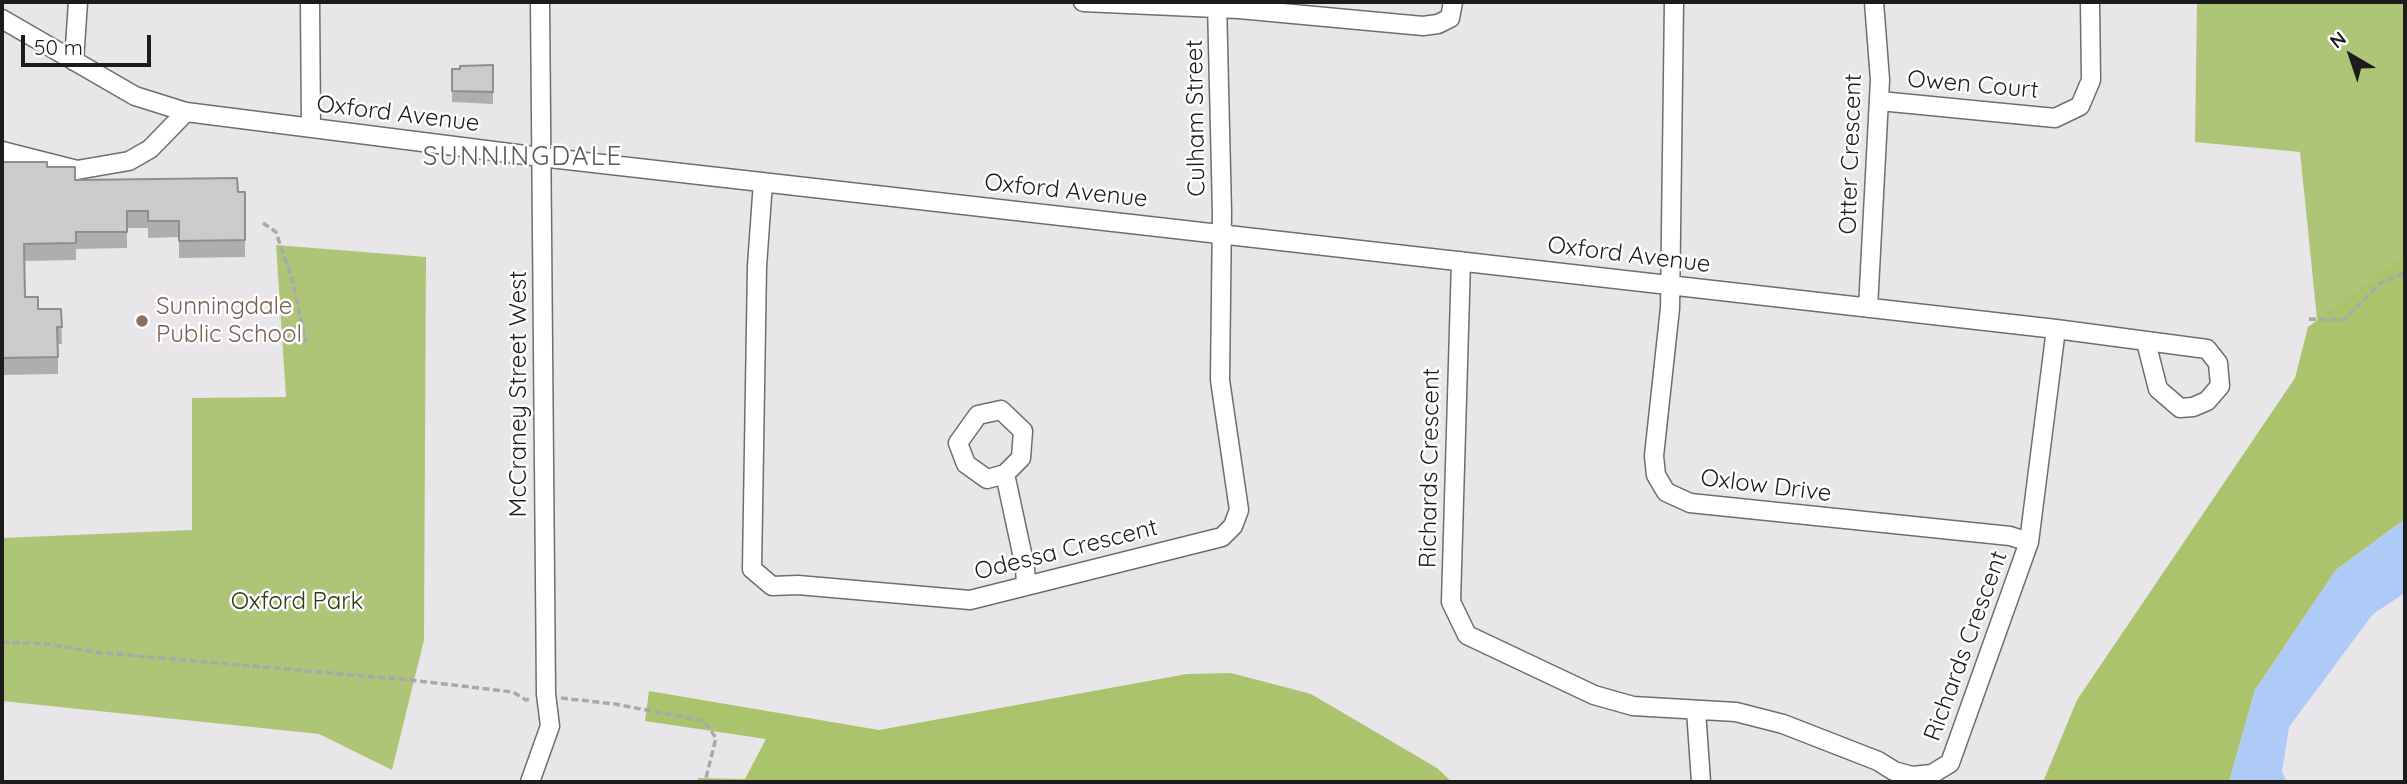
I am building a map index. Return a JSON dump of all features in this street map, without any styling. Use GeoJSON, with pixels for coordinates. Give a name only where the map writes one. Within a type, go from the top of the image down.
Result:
{"type":"FeatureCollection","features":[{"type":"Feature","properties":{"kind":"street"},"geometry":{"type":"LineString","coordinates":[[74,61],[78,2]]}},
{"type":"Feature","properties":{"kind":"street"},"geometry":{"type":"LineString","coordinates":[[310,2],[310,126]]}},
{"type":"Feature","properties":{"kind":"street","name":"McCraney Street West"},"geometry":{"type":"LineString","coordinates":[[530,782],[550,726],[546,694],[540,2]]}},
{"type":"Feature","properties":{"kind":"street"},"geometry":{"type":"LineString","coordinates":[[1083,2],[1195,9],[1217,5],[1423,26],[1438,24],[1450,18],[1453,2]]}},
{"type":"Feature","properties":{"kind":"street"},"geometry":{"type":"LineString","coordinates":[[1670,285],[1674,2]]}},
{"type":"Feature","properties":{"kind":"street","name":"Otter Crescent"},"geometry":{"type":"LineString","coordinates":[[1868,307],[1880,101],[1874,2]]}},
{"type":"Feature","properties":{"kind":"street","name":"Owen Court"},"geometry":{"type":"LineString","coordinates":[[1880,101],[2055,118],[2080,106],[2091,80],[2090,2]]}},
{"type":"Feature","properties":{"kind":"street","name":"Culham Street"},"geometry":{"type":"LineString","coordinates":[[1217,5],[1222,233]]}},
{"type":"Feature","properties":{"kind":"street","name":"Oxford Avenue"},"geometry":{"type":"LineString","coordinates":[[2,19],[135,96],[186,112],[541,157],[1868,307],[2207,349],[2218,363],[2220,386],[2207,401],[2193,407],[2180,408],[2158,389],[2146,342]]}},
{"type":"Feature","properties":{"kind":"street"},"geometry":{"type":"LineString","coordinates":[[2,151],[76,170],[129,161],[150,149],[186,112]]}},
{"type":"Feature","properties":{"kind":"street","name":"Odessa Crescent"},"geometry":{"type":"LineString","coordinates":[[763,182],[757,266],[752,569],[772,586],[799,585],[970,600],[1222,537],[1233,526],[1239,510],[1220,380],[1222,233]]}},
{"type":"Feature","properties":{"kind":"street","name":"Richards Crescent"},"geometry":{"type":"LineString","coordinates":[[1461,261],[1451,602],[1467,635],[1594,695],[1633,706],[1736,712],[1783,724],[1912,776],[1933,774],[1950,763],[2029,542],[2056,329]]}},
{"type":"Feature","properties":{"kind":"street","name":"Oxlow Drive"},"geometry":{"type":"LineString","coordinates":[[1670,285],[1654,456],[1656,475],[1666,492],[1690,503],[2010,536],[2029,542]]}},
{"type":"Feature","properties":{"kind":"street"},"geometry":{"type":"LineString","coordinates":[[1005,474],[1025,567],[1026,585]]}},
{"type":"Feature","properties":{"kind":"street"},"geometry":{"type":"LineString","coordinates":[[1696,710],[1701,782]]}},
{"type":"Feature","properties":{"kind":"path"},"geometry":{"type":"LineString","coordinates":[[262,223],[276,232],[293,284],[306,342]]}},
{"type":"Feature","properties":{"kind":"path"},"geometry":{"type":"LineString","coordinates":[[2309,319],[2344,320],[2379,284],[2405,273]]}},
{"type":"Feature","properties":{"kind":"path"},"geometry":{"type":"LineString","coordinates":[[2,642],[49,644],[94,652],[423,681],[513,692],[526,700],[546,694],[704,721],[716,738],[705,782]]}},
{"type":"Feature","properties":{"kind":"green space"},"geometry":{"type":"Polygon","coordinates":[[[2197,2],[2405,2],[2405,325],[2321,358],[2300,152],[2195,142],[2197,2]]]}},
{"type":"Feature","properties":{"kind":"green space","name":"Oxford Park"},"geometry":{"type":"Polygon","coordinates":[[[276,245],[426,257],[424,640],[392,770],[319,734],[2,701],[2,538],[192,530],[192,398],[286,397],[276,245]]]}},
{"type":"Feature","properties":{"kind":"green space"},"geometry":{"type":"Polygon","coordinates":[[[2405,255],[2405,519],[2336,570],[2255,690],[2229,782],[2043,782],[2077,700],[2295,378],[2308,327],[2405,255]]]}},
{"type":"Feature","properties":{"kind":"green space"},"geometry":{"type":"Polygon","coordinates":[[[1231,673],[1311,694],[1437,768],[1452,782],[698,782],[698,778],[745,779],[766,739],[645,721],[649,691],[879,730],[1187,674],[1231,673]]]}},
{"type":"Feature","properties":{"kind":"water"},"geometry":{"type":"Polygon","coordinates":[[[2405,519],[2405,593],[2373,614],[2289,727],[2282,772],[2287,782],[2229,782],[2255,690],[2336,570],[2405,519]]]}},
{"type":"Feature","properties":{"kind":"building"},"geometry":{"type":"Polygon","coordinates":[[[493,65],[493,92],[452,91],[452,69],[460,69],[460,66],[493,65]]]}},
{"type":"Feature","properties":{"kind":"building"},"geometry":{"type":"Polygon","coordinates":[[[2,162],[47,162],[47,167],[75,167],[75,180],[237,178],[238,192],[245,192],[245,240],[179,241],[179,221],[148,221],[148,211],[127,211],[127,232],[76,232],[76,243],[24,244],[25,297],[38,297],[38,309],[61,309],[62,327],[57,327],[58,357],[2,358],[2,162]]]}},
{"type":"Feature","properties":{"kind":"place","name":"Sunningdale Public School"},"geometry":{"type":"Point","coordinates":[142,321]}},
{"type":"Feature","properties":{"kind":"district","name":"SUNNINGDALE"},"geometry":{"type":"Point","coordinates":[523,157]}}]}
